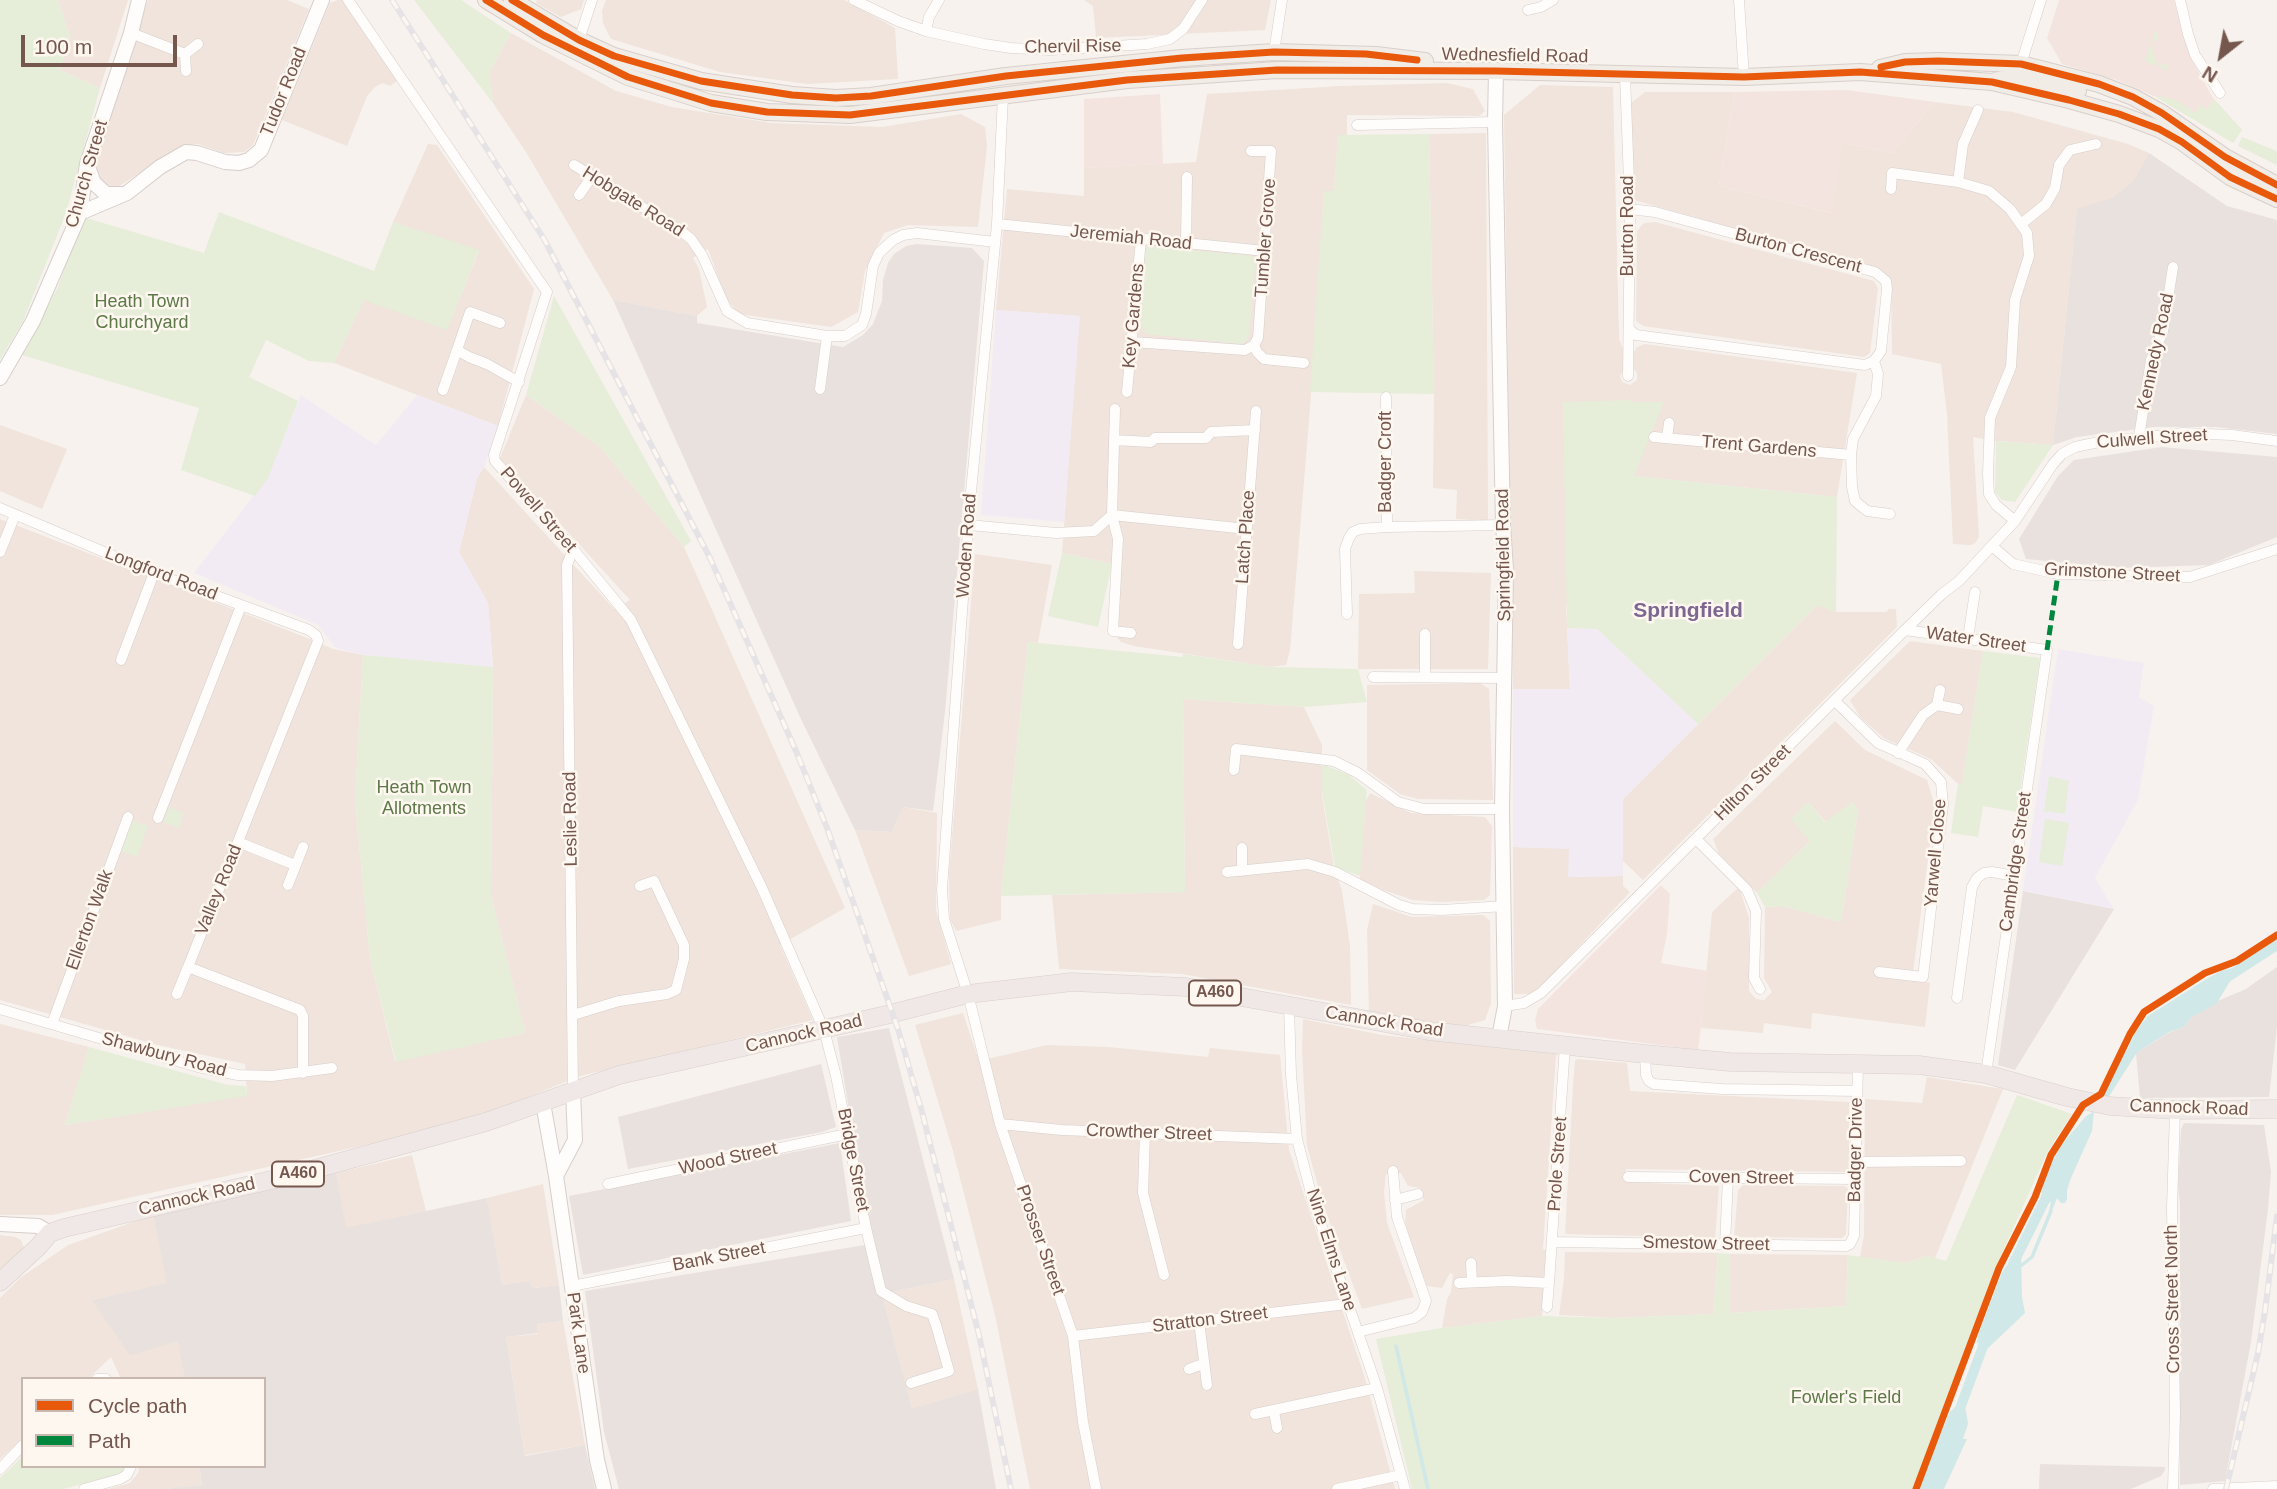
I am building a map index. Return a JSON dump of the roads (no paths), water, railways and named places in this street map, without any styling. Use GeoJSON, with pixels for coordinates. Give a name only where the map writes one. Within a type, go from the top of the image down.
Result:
{"type":"FeatureCollection","features":[{"type":"Feature","properties":{"kind":"highway","name":"Cannock Road"},"geometry":{"type":"LineString","coordinates":[[50,1233],[293,1175],[486,1122],[619,1074],[824,1030],[968,994],[1072,982],[1186,988],[1429,1031],[1645,1054],[1730,1062],[1919,1065],[1986,1074],[2110,1106],[2175,1110],[2277,1109]]}},
{"type":"Feature","properties":{"kind":"highway"},"geometry":{"type":"LineString","coordinates":[[0,1282],[50,1233]]}},
{"type":"Feature","properties":{"kind":"main road"},"geometry":{"type":"LineString","coordinates":[[486,0],[577,46]]}},
{"type":"Feature","properties":{"kind":"main road"},"geometry":{"type":"LineString","coordinates":[[512,0],[577,46]]}},
{"type":"Feature","properties":{"kind":"main road","name":"Wednesfield Road"},"geometry":{"type":"LineString","coordinates":[[577,46],[701,81],[792,95],[836,98],[871,96],[1006,76],[1182,58],[1273,52],[1376,55],[1496,71]]}},
{"type":"Feature","properties":{"kind":"main road","name":"Wednesfield Road"},"geometry":{"type":"LineString","coordinates":[[577,46],[628,77],[711,103],[767,112],[850,115],[1127,80],[1277,70],[1496,71],[1744,77],[1860,72],[1992,82],[2094,107],[2159,129],[2182,142],[2230,177],[2277,199]]}},
{"type":"Feature","properties":{"kind":"main road"},"geometry":{"type":"LineString","coordinates":[[1273,52],[1277,70]]}},
{"type":"Feature","properties":{"kind":"main road","name":"Wednesfield Road"},"geometry":{"type":"LineString","coordinates":[[1860,72],[1905,62],[1974,61],[2099,84],[2133,97],[2162,113],[2225,157],[2277,185]]}},
{"type":"Feature","properties":{"kind":"main road"},"geometry":{"type":"LineString","coordinates":[[1992,82],[2020,69],[2140,114],[2159,129]]}},
{"type":"Feature","properties":{"kind":"main road"},"geometry":{"type":"LineString","coordinates":[[1003,96],[1006,76]]}},
{"type":"Feature","properties":{"kind":"street","name":"Church Street"},"geometry":{"type":"LineString","coordinates":[[0,379],[33,321],[80,213],[87,164],[131,33],[139,0]]}},
{"type":"Feature","properties":{"kind":"street","name":"Tudor Road"},"geometry":{"type":"LineString","coordinates":[[80,213],[127,193],[160,167],[186,152],[239,163],[249,160],[261,150],[322,0]]}},
{"type":"Feature","properties":{"kind":"street","name":"Powell Street"},"geometry":{"type":"LineString","coordinates":[[348,0],[547,292],[494,456],[495,461],[631,620],[762,888],[824,1030]]}},
{"type":"Feature","properties":{"kind":"street"},"geometry":{"type":"LineString","coordinates":[[577,46],[592,0]]}},
{"type":"Feature","properties":{"kind":"street","name":"Chervil Rise"},"geometry":{"type":"LineString","coordinates":[[854,0],[898,21],[926,30],[1012,48],[1050,50],[1147,44],[1170,39],[1183,29],[1202,0]]}},
{"type":"Feature","properties":{"kind":"street"},"geometry":{"type":"LineString","coordinates":[[926,30],[929,17],[939,0]]}},
{"type":"Feature","properties":{"kind":"street"},"geometry":{"type":"LineString","coordinates":[[1273,52],[1282,0]]}},
{"type":"Feature","properties":{"kind":"street"},"geometry":{"type":"LineString","coordinates":[[1528,10],[1541,8],[1553,0]]}},
{"type":"Feature","properties":{"kind":"street"},"geometry":{"type":"LineString","coordinates":[[1739,0],[1744,77]]}},
{"type":"Feature","properties":{"kind":"street"},"geometry":{"type":"LineString","coordinates":[[2020,69],[2041,0]]}},
{"type":"Feature","properties":{"kind":"street"},"geometry":{"type":"LineString","coordinates":[[2180,0],[2195,55],[2220,93]]}},
{"type":"Feature","properties":{"kind":"street"},"geometry":{"type":"LineString","coordinates":[[131,33],[185,54]]}},
{"type":"Feature","properties":{"kind":"street"},"geometry":{"type":"LineString","coordinates":[[185,54],[198,44]]}},
{"type":"Feature","properties":{"kind":"street"},"geometry":{"type":"LineString","coordinates":[[185,54],[187,71]]}},
{"type":"Feature","properties":{"kind":"street","name":"Springfield Road"},"geometry":{"type":"LineString","coordinates":[[1496,71],[1506,570],[1502,809],[1505,1006],[1499,1038]]}},
{"type":"Feature","properties":{"kind":"street","name":"Burton Road"},"geometry":{"type":"LineString","coordinates":[[1625,75],[1630,209],[1628,376]]}},
{"type":"Feature","properties":{"kind":"street","name":"Woden Road"},"geometry":{"type":"LineString","coordinates":[[968,994],[944,919],[942,889],[969,525],[997,224],[1003,96]]}},
{"type":"Feature","properties":{"kind":"street"},"geometry":{"type":"LineString","coordinates":[[1958,182],[1963,144],[1978,110]]}},
{"type":"Feature","properties":{"kind":"street"},"geometry":{"type":"LineString","coordinates":[[1357,125],[1495,122]]}},
{"type":"Feature","properties":{"kind":"street"},"geometry":{"type":"LineString","coordinates":[[2021,224],[2046,204],[2055,188],[2059,165],[2070,150],[2096,144]]}},
{"type":"Feature","properties":{"kind":"street","name":"Tumbler Grove"},"geometry":{"type":"LineString","coordinates":[[1251,151],[1271,151],[1258,338],[1254,345]]}},
{"type":"Feature","properties":{"kind":"street"},"geometry":{"type":"LineString","coordinates":[[87,164],[94,183],[106,194],[127,193]]}},
{"type":"Feature","properties":{"kind":"street","name":"Hobgate Road"},"geometry":{"type":"LineString","coordinates":[[574,165],[691,239],[702,255],[727,311],[747,323],[827,336],[845,336],[862,324],[873,266],[879,253],[893,240],[916,233],[995,242]]}},
{"type":"Feature","properties":{"kind":"street"},"geometry":{"type":"LineString","coordinates":[[1891,189],[1892,173],[1958,182],[1989,191],[2010,209],[2027,233],[2029,256],[2015,300],[2011,367],[1990,418],[1989,494],[1996,505],[2015,521]]}},
{"type":"Feature","properties":{"kind":"street"},"geometry":{"type":"LineString","coordinates":[[1186,244],[1187,177]]}},
{"type":"Feature","properties":{"kind":"street"},"geometry":{"type":"LineString","coordinates":[[579,195],[591,178]]}},
{"type":"Feature","properties":{"kind":"street","name":"Burton Crescent"},"geometry":{"type":"LineString","coordinates":[[1630,209],[1655,212],[1875,272],[1885,281],[1887,289],[1881,351],[1874,361],[1878,374],[1876,396],[1853,439],[1851,455]]}},
{"type":"Feature","properties":{"kind":"street","name":"Jeremiah Road"},"geometry":{"type":"LineString","coordinates":[[997,224],[1265,251]]}},
{"type":"Feature","properties":{"kind":"street","name":"Key Gardens"},"geometry":{"type":"LineString","coordinates":[[1127,392],[1141,239]]}},
{"type":"Feature","properties":{"kind":"street","name":"Kennedy Road"},"geometry":{"type":"LineString","coordinates":[[2139,437],[2151,360],[2163,331],[2173,267]]}},
{"type":"Feature","properties":{"kind":"street"},"geometry":{"type":"LineString","coordinates":[[443,390],[470,313],[500,323]]}},
{"type":"Feature","properties":{"kind":"street"},"geometry":{"type":"LineString","coordinates":[[1629,328],[1636,335],[1851,364],[1865,365],[1874,361]]}},
{"type":"Feature","properties":{"kind":"street"},"geometry":{"type":"LineString","coordinates":[[820,389],[827,336]]}},
{"type":"Feature","properties":{"kind":"street"},"geometry":{"type":"LineString","coordinates":[[1133,342],[1245,350],[1254,345],[1264,359],[1304,363]]}},
{"type":"Feature","properties":{"kind":"street"},"geometry":{"type":"LineString","coordinates":[[457,350],[487,363],[519,382]]}},
{"type":"Feature","properties":{"kind":"street","name":"Badger Croft"},"geometry":{"type":"LineString","coordinates":[[1386,397],[1387,527]]}},
{"type":"Feature","properties":{"kind":"street"},"geometry":{"type":"LineString","coordinates":[[1115,409],[1112,515],[1118,538],[1113,631],[1131,633]]}},
{"type":"Feature","properties":{"kind":"street","name":"Latch Place"},"geometry":{"type":"LineString","coordinates":[[1238,644],[1256,411]]}},
{"type":"Feature","properties":{"kind":"street"},"geometry":{"type":"LineString","coordinates":[[1667,438],[1670,424]]}},
{"type":"Feature","properties":{"kind":"street"},"geometry":{"type":"LineString","coordinates":[[1114,440],[1151,442],[1156,438],[1206,438],[1211,432],[1255,430]]}},
{"type":"Feature","properties":{"kind":"street","name":"Culwell Street"},"geometry":{"type":"LineString","coordinates":[[1992,546],[2015,521],[2053,464],[2075,447],[2183,433],[2277,440]]}},
{"type":"Feature","properties":{"kind":"street","name":"Trent Gardens"},"geometry":{"type":"LineString","coordinates":[[1654,437],[1851,455]]}},
{"type":"Feature","properties":{"kind":"street"},"geometry":{"type":"LineString","coordinates":[[1851,455],[1855,501],[1867,511],[1890,513]]}},
{"type":"Feature","properties":{"kind":"street","name":"Longford Road"},"geometry":{"type":"LineString","coordinates":[[0,509],[154,573],[309,630],[316,635],[318,641]]}},
{"type":"Feature","properties":{"kind":"street"},"geometry":{"type":"LineString","coordinates":[[0,552],[15,515]]}},
{"type":"Feature","properties":{"kind":"street"},"geometry":{"type":"LineString","coordinates":[[969,525],[1056,533],[1094,531],[1112,515],[1247,529]]}},
{"type":"Feature","properties":{"kind":"street"},"geometry":{"type":"LineString","coordinates":[[1347,614],[1345,549],[1349,538],[1360,529],[1503,525]]}},
{"type":"Feature","properties":{"kind":"street","name":"Grimstone Street"},"geometry":{"type":"LineString","coordinates":[[1992,546],[2013,564],[2058,574],[2190,577],[2277,549]]}},
{"type":"Feature","properties":{"kind":"street","name":"Hilton Street"},"geometry":{"type":"LineString","coordinates":[[1505,1006],[1524,1003],[1541,993],[1992,546]]}},
{"type":"Feature","properties":{"kind":"street","name":"Leslie Road"},"geometry":{"type":"LineString","coordinates":[[573,549],[568,565],[573,1090]]}},
{"type":"Feature","properties":{"kind":"street"},"geometry":{"type":"LineString","coordinates":[[121,660],[154,573]]}},
{"type":"Feature","properties":{"kind":"street"},"geometry":{"type":"LineString","coordinates":[[1968,638],[1975,592]]}},
{"type":"Feature","properties":{"kind":"street"},"geometry":{"type":"LineString","coordinates":[[158,818],[241,606]]}},
{"type":"Feature","properties":{"kind":"street","name":"Water Street"},"geometry":{"type":"LineString","coordinates":[[1905,630],[2046,650]]}},
{"type":"Feature","properties":{"kind":"street"},"geometry":{"type":"LineString","coordinates":[[1425,634],[1425,676]]}},
{"type":"Feature","properties":{"kind":"street","name":"Valley Road"},"geometry":{"type":"LineString","coordinates":[[177,995],[318,641]]}},
{"type":"Feature","properties":{"kind":"street","name":"Cambridge Street"},"geometry":{"type":"LineString","coordinates":[[1986,1074],[2046,650]]}},
{"type":"Feature","properties":{"kind":"street"},"geometry":{"type":"LineString","coordinates":[[1373,677],[1505,678]]}},
{"type":"Feature","properties":{"kind":"street"},"geometry":{"type":"LineString","coordinates":[[1898,753],[1923,715],[1937,705],[1940,690]]}},
{"type":"Feature","properties":{"kind":"street","name":"Yarwell Close"},"geometry":{"type":"LineString","coordinates":[[1835,701],[1878,743],[1925,764],[1941,782],[1942,805],[1923,977],[1879,972]]}},
{"type":"Feature","properties":{"kind":"street"},"geometry":{"type":"LineString","coordinates":[[1937,705],[1958,709]]}},
{"type":"Feature","properties":{"kind":"street"},"geometry":{"type":"LineString","coordinates":[[1234,770],[1236,749],[1334,761],[1358,773],[1398,802],[1424,808],[1502,809]]}},
{"type":"Feature","properties":{"kind":"street","name":"Ellerton Walk"},"geometry":{"type":"LineString","coordinates":[[52,1024],[128,817]]}},
{"type":"Feature","properties":{"kind":"street"},"geometry":{"type":"LineString","coordinates":[[1697,840],[1747,890],[1756,911],[1754,978],[1760,989]]}},
{"type":"Feature","properties":{"kind":"street"},"geometry":{"type":"LineString","coordinates":[[237,842],[295,865]]}},
{"type":"Feature","properties":{"kind":"street"},"geometry":{"type":"LineString","coordinates":[[288,885],[303,848]]}},
{"type":"Feature","properties":{"kind":"street"},"geometry":{"type":"LineString","coordinates":[[1242,848],[1242,871]]}},
{"type":"Feature","properties":{"kind":"street"},"geometry":{"type":"LineString","coordinates":[[1227,872],[1308,864],[1335,872],[1399,905],[1413,909],[1505,906]]}},
{"type":"Feature","properties":{"kind":"street"},"geometry":{"type":"LineString","coordinates":[[1957,998],[1972,887],[1977,877],[1984,873],[2015,876]]}},
{"type":"Feature","properties":{"kind":"street"},"geometry":{"type":"LineString","coordinates":[[573,1015],[619,1000],[667,994],[676,990],[684,959],[684,945],[654,881],[640,886]]}},
{"type":"Feature","properties":{"kind":"street"},"geometry":{"type":"LineString","coordinates":[[188,967],[300,1010],[303,1016],[303,1073]]}},
{"type":"Feature","properties":{"kind":"street","name":"Prosser Street"},"geometry":{"type":"LineString","coordinates":[[968,994],[1000,1124],[1073,1336],[1083,1422],[1096,1489]]}},
{"type":"Feature","properties":{"kind":"street","name":"Nine Elms Lane"},"geometry":{"type":"LineString","coordinates":[[1289,1006],[1291,1075],[1297,1139],[1313,1201],[1377,1388],[1405,1489]]}},
{"type":"Feature","properties":{"kind":"street","name":"Shawbury Road"},"geometry":{"type":"LineString","coordinates":[[0,1009],[198,1067],[238,1075],[272,1076],[332,1068]]}},
{"type":"Feature","properties":{"kind":"street","name":"Bridge Street"},"geometry":{"type":"LineString","coordinates":[[824,1030],[881,1291],[906,1306],[932,1314],[949,1371],[911,1383]]}},
{"type":"Feature","properties":{"kind":"street","name":"Prole Street"},"geometry":{"type":"LineString","coordinates":[[1547,1307],[1566,1045]]}},
{"type":"Feature","properties":{"kind":"street"},"geometry":{"type":"LineString","coordinates":[[1645,1054],[1646,1075],[1654,1084],[1722,1089],[1857,1091]]}},
{"type":"Feature","properties":{"kind":"street","name":"Badger Drive"},"geometry":{"type":"LineString","coordinates":[[1854,1236],[1858,1064]]}},
{"type":"Feature","properties":{"kind":"street"},"geometry":{"type":"LineString","coordinates":[[556,1177],[575,1140],[573,1090]]}},
{"type":"Feature","properties":{"kind":"street","name":"Park Lane"},"geometry":{"type":"LineString","coordinates":[[543,1103],[597,1460],[604,1489]]}},
{"type":"Feature","properties":{"kind":"street","name":"Cross Street North"},"geometry":{"type":"LineString","coordinates":[[2173,1489],[2175,1414],[2172,1208],[2175,1110]]}},
{"type":"Feature","properties":{"kind":"street","name":"Crowther Street"},"geometry":{"type":"LineString","coordinates":[[1000,1124],[1062,1130],[1297,1139]]}},
{"type":"Feature","properties":{"kind":"street"},"geometry":{"type":"LineString","coordinates":[[1145,1132],[1143,1193],[1164,1275]]}},
{"type":"Feature","properties":{"kind":"street","name":"Wood Street"},"geometry":{"type":"LineString","coordinates":[[608,1184],[847,1134]]}},
{"type":"Feature","properties":{"kind":"street"},"geometry":{"type":"LineString","coordinates":[[1855,1162],[1961,1161]]}},
{"type":"Feature","properties":{"kind":"street"},"geometry":{"type":"LineString","coordinates":[[1358,1332],[1414,1318],[1422,1312],[1426,1301],[1397,1217],[1393,1171]]}},
{"type":"Feature","properties":{"kind":"street","name":"Coven Street"},"geometry":{"type":"LineString","coordinates":[[1628,1177],[1855,1179]]}},
{"type":"Feature","properties":{"kind":"street"},"geometry":{"type":"LineString","coordinates":[[1725,1245],[1728,1177]]}},
{"type":"Feature","properties":{"kind":"street"},"geometry":{"type":"LineString","coordinates":[[1395,1200],[1418,1194]]}},
{"type":"Feature","properties":{"kind":"street"},"geometry":{"type":"LineString","coordinates":[[0,1224],[38,1226],[50,1233]]}},
{"type":"Feature","properties":{"kind":"street","name":"Bank Street"},"geometry":{"type":"LineString","coordinates":[[572,1286],[866,1228]]}},
{"type":"Feature","properties":{"kind":"street","name":"Smestow Street"},"geometry":{"type":"LineString","coordinates":[[1553,1242],[1846,1246],[1854,1236]]}},
{"type":"Feature","properties":{"kind":"street"},"geometry":{"type":"LineString","coordinates":[[1471,1263],[1472,1282]]}},
{"type":"Feature","properties":{"kind":"street"},"geometry":{"type":"LineString","coordinates":[[1459,1283],[1549,1283]]}},
{"type":"Feature","properties":{"kind":"street","name":"Stratton Street"},"geometry":{"type":"LineString","coordinates":[[1073,1336],[1347,1304]]}},
{"type":"Feature","properties":{"kind":"street"},"geometry":{"type":"LineString","coordinates":[[1199,1321],[1207,1385]]}},
{"type":"Feature","properties":{"kind":"street"},"geometry":{"type":"LineString","coordinates":[[1189,1369],[1203,1364]]}},
{"type":"Feature","properties":{"kind":"street"},"geometry":{"type":"LineString","coordinates":[[1255,1414],[1377,1388]]}},
{"type":"Feature","properties":{"kind":"street"},"geometry":{"type":"LineString","coordinates":[[1274,1410],[1277,1428]]}},
{"type":"Feature","properties":{"kind":"street"},"geometry":{"type":"LineString","coordinates":[[0,1469],[21,1447]]}},
{"type":"Feature","properties":{"kind":"street"},"geometry":{"type":"LineString","coordinates":[[85,1489],[120,1479],[127,1475],[130,1468]]}},
{"type":"Feature","properties":{"kind":"street"},"geometry":{"type":"LineString","coordinates":[[1336,1489],[1401,1475]]}},
{"type":"Feature","properties":{"kind":"street"},"geometry":{"type":"LineString","coordinates":[[2213,1489],[2277,1486]]}},
{"type":"Feature","properties":{"kind":"water"},"geometry":{"type":"Polygon","coordinates":[[[2230,969],[2236,971],[2217,1003],[2192,1017],[2182,1028],[2169,1032],[2136,1053],[2130,1053],[2129,1047],[2135,1033],[2148,1016],[2208,978],[2230,969]]]}},
{"type":"Feature","properties":{"kind":"water"},"geometry":{"type":"Polygon","coordinates":[[[2094,1111],[2092,1131],[2071,1178],[2067,1199],[2065,1203],[2061,1203],[2057,1198],[2048,1215],[2051,1202],[2043,1204],[2041,1197],[2045,1177],[2060,1147],[2085,1117],[2094,1111]]]}},
{"type":"Feature","properties":{"kind":"water"},"geometry":{"type":"Polygon","coordinates":[[[2019,1251],[2025,1313],[1980,1354],[1977,1341],[1980,1330],[2002,1273],[2019,1251]]]}},
{"type":"Feature","properties":{"kind":"water"},"geometry":{"type":"Polygon","coordinates":[[[1964,1398],[1968,1424],[1963,1439],[1967,1439],[1944,1489],[1920,1489],[1950,1412],[1964,1398]]]}},
{"type":"Feature","properties":{"kind":"waterway"},"geometry":{"type":"LineString","coordinates":[[2226,978],[2277,945]]}},
{"type":"Feature","properties":{"kind":"waterway"},"geometry":{"type":"LineString","coordinates":[[2097,1106],[2137,1043]]}},
{"type":"Feature","properties":{"kind":"waterway"},"geometry":{"type":"LineString","coordinates":[[2013,1264],[2048,1194]]}},
{"type":"Feature","properties":{"kind":"waterway"},"geometry":{"type":"LineString","coordinates":[[2019,1265],[2032,1257],[2051,1211]]}},
{"type":"Feature","properties":{"kind":"waterway"},"geometry":{"type":"LineString","coordinates":[[1959,1411],[1985,1341]]}},
{"type":"Feature","properties":{"kind":"waterway"},"geometry":{"type":"LineString","coordinates":[[1396,1346],[1428,1489]]}},
{"type":"Feature","properties":{"kind":"railway"},"geometry":{"type":"LineString","coordinates":[[392,0],[544,239],[710,558],[796,751],[827,828],[898,1029],[979,1335],[1011,1489]]}},
{"type":"Feature","properties":{"kind":"railway"},"geometry":{"type":"LineString","coordinates":[[2226,1489],[2258,1353],[2277,1216]]}},
{"type":"Feature","properties":{"kind":"district","name":"Springfield"},"geometry":{"type":"Point","coordinates":[1688,611]}},
{"type":"Feature","properties":{"kind":"park label","name":"Heath Town Churchyard"},"geometry":{"type":"Point","coordinates":[142,312]}},
{"type":"Feature","properties":{"kind":"park label","name":"Heath Town Allotments"},"geometry":{"type":"Point","coordinates":[424,798]}},
{"type":"Feature","properties":{"kind":"park label","name":"Fowler's Field"},"geometry":{"type":"Point","coordinates":[1846,1398]}}]}
